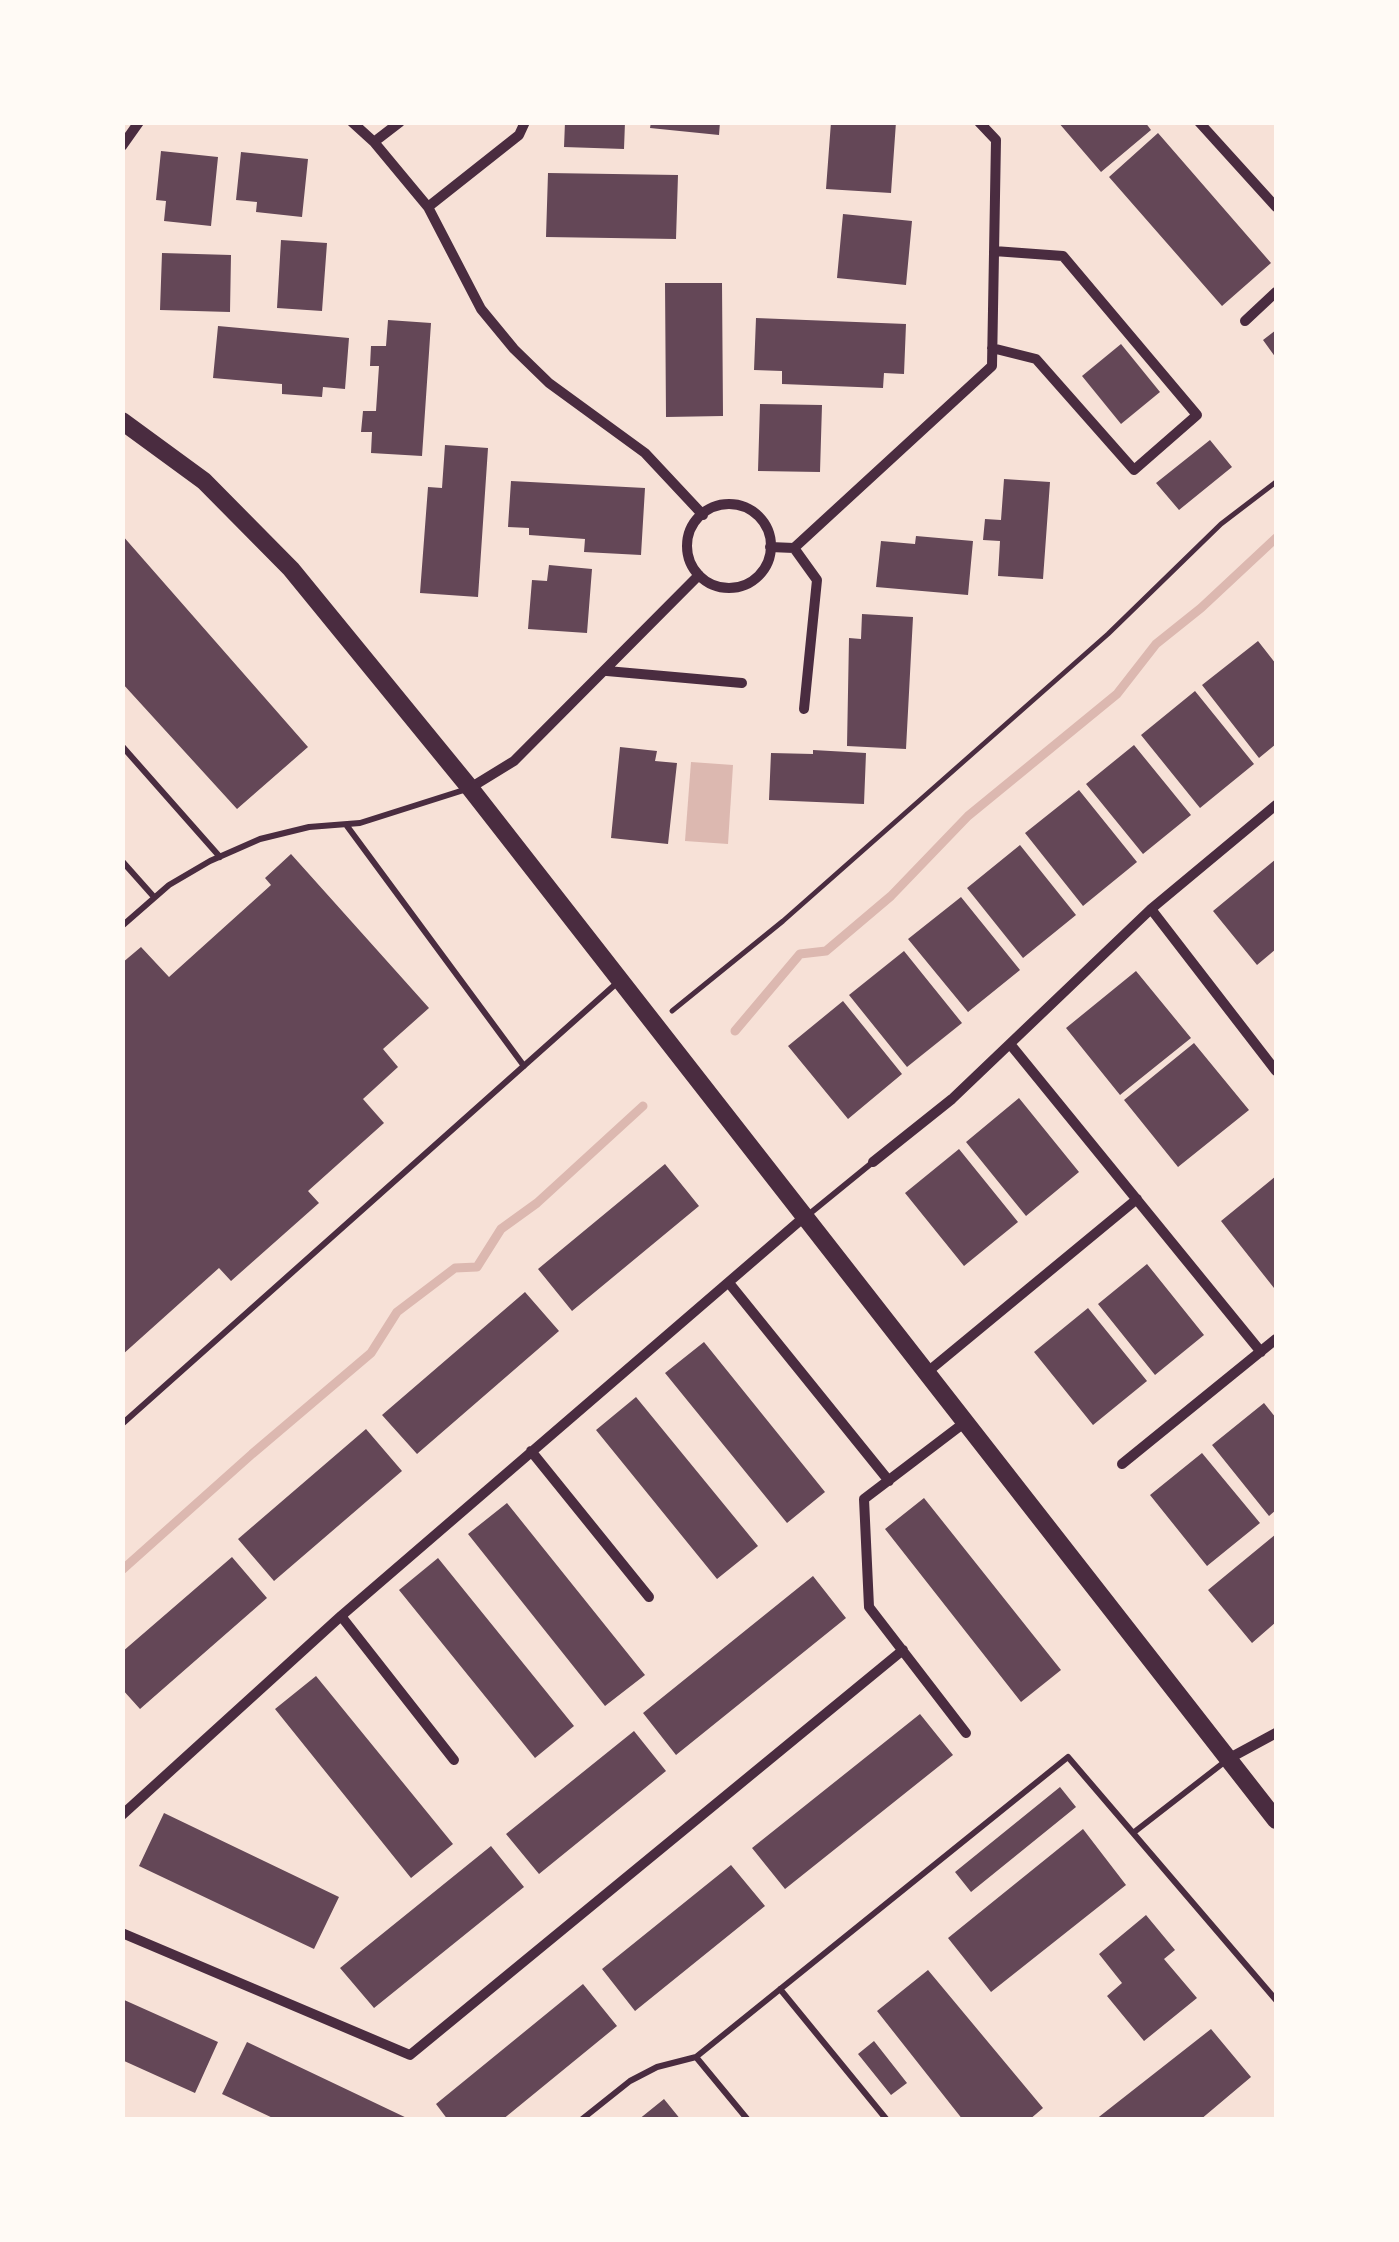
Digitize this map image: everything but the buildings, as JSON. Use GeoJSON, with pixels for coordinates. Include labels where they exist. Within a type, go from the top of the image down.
{"type":"FeatureCollection","features":[{"type":"Feature","properties":{"kind":"street"},"geometry":{"type":"LineString","coordinates":[[122,146],[139,122]]}},
{"type":"Feature","properties":{"kind":"street"},"geometry":{"type":"LineString","coordinates":[[352,122],[374,142],[428,207],[481,310],[514,350],[550,384],[646,453],[702,515]]}},
{"type":"Feature","properties":{"kind":"street"},"geometry":{"type":"LineString","coordinates":[[374,142],[400,122]]}},
{"type":"Feature","properties":{"kind":"street"},"geometry":{"type":"LineString","coordinates":[[428,207],[519,135],[525,122]]}},
{"type":"Feature","properties":{"kind":"street"},"geometry":{"type":"LineString","coordinates":[[770,547],[794,548],[992,366],[996,140],[980,122]]}},
{"type":"Feature","properties":{"kind":"street"},"geometry":{"type":"LineString","coordinates":[[1200,122],[1276,207]]}},
{"type":"Feature","properties":{"kind":"street"},"geometry":{"type":"LineString","coordinates":[[992,348],[1036,359],[1134,470],[1197,415],[1063,256],[994,250]]}},
{"type":"Feature","properties":{"kind":"street"},"geometry":{"type":"LineString","coordinates":[[1245,321],[1276,292]]}},
{"type":"Feature","properties":{"kind":"street"},"geometry":{"type":"LineString","coordinates":[[122,421],[204,481],[291,569],[470,788],[1276,1820]]}},
{"type":"Feature","properties":{"kind":"street"},"geometry":{"type":"LineString","coordinates":[[734,504],[748,509],[766,528],[770,547],[766,567],[744,585],[717,586],[700,575],[688,558],[687,544],[690,531],[702,515],[720,505],[734,504]]}},
{"type":"Feature","properties":{"kind":"street"},"geometry":{"type":"LineString","coordinates":[[794,548],[817,580],[804,709]]}},
{"type":"Feature","properties":{"kind":"street"},"geometry":{"type":"LineString","coordinates":[[470,788],[514,761],[700,575]]}},
{"type":"Feature","properties":{"kind":"street"},"geometry":{"type":"LineString","coordinates":[[607,671],[742,683]]}},
{"type":"Feature","properties":{"kind":"street"},"geometry":{"type":"LineString","coordinates":[[873,1162],[952,1099],[1152,908],[1276,804]]}},
{"type":"Feature","properties":{"kind":"street"},"geometry":{"type":"LineString","coordinates":[[1152,908],[1276,1071]]}},
{"type":"Feature","properties":{"kind":"street"},"geometry":{"type":"LineString","coordinates":[[1010,1044],[1261,1352]]}},
{"type":"Feature","properties":{"kind":"street"},"geometry":{"type":"LineString","coordinates":[[925,1374],[1137,1199]]}},
{"type":"Feature","properties":{"kind":"street"},"geometry":{"type":"LineString","coordinates":[[122,1814],[341,1616],[803,1218]]}},
{"type":"Feature","properties":{"kind":"street"},"geometry":{"type":"LineString","coordinates":[[728,1282],[889,1481]]}},
{"type":"Feature","properties":{"kind":"street"},"geometry":{"type":"LineString","coordinates":[[1122,1464],[1276,1339]]}},
{"type":"Feature","properties":{"kind":"street"},"geometry":{"type":"LineString","coordinates":[[964,1423],[864,1499],[869,1607],[966,1732]]}},
{"type":"Feature","properties":{"kind":"street"},"geometry":{"type":"LineString","coordinates":[[531,1451],[649,1597]]}},
{"type":"Feature","properties":{"kind":"street"},"geometry":{"type":"LineString","coordinates":[[341,1616],[454,1760]]}},
{"type":"Feature","properties":{"kind":"street"},"geometry":{"type":"LineString","coordinates":[[122,1933],[410,2054],[903,1650]]}},
{"type":"Feature","properties":{"kind":"street"},"geometry":{"type":"LineString","coordinates":[[1228,1759],[1276,1733]]}},
{"type":"Feature","properties":{"kind":"lane"},"geometry":{"type":"LineString","coordinates":[[122,746],[220,857]]}},
{"type":"Feature","properties":{"kind":"lane"},"geometry":{"type":"LineString","coordinates":[[122,926],[154,897],[220,857],[260,839],[309,828],[348,826],[416,808],[470,788]]}},
{"type":"Feature","properties":{"kind":"lane"},"geometry":{"type":"LineString","coordinates":[[348,826],[524,1066]]}},
{"type":"Feature","properties":{"kind":"lane"},"geometry":{"type":"LineString","coordinates":[[122,861],[154,897]]}},
{"type":"Feature","properties":{"kind":"lane"},"geometry":{"type":"LineString","coordinates":[[122,1424],[619,981]]}},
{"type":"Feature","properties":{"kind":"lane"},"geometry":{"type":"LineString","coordinates":[[803,1218],[873,1162]]}},
{"type":"Feature","properties":{"kind":"lane"},"geometry":{"type":"LineString","coordinates":[[580,2120],[630,2081],[657,2067],[696,2057],[1068,1757],[1276,2000]]}},
{"type":"Feature","properties":{"kind":"lane"},"geometry":{"type":"LineString","coordinates":[[1133,1833],[1228,1759]]}},
{"type":"Feature","properties":{"kind":"lane"},"geometry":{"type":"LineString","coordinates":[[780,1989],[888,2120]]}},
{"type":"Feature","properties":{"kind":"lane"},"geometry":{"type":"LineString","coordinates":[[696,2057],[748,2120]]}},
{"type":"Feature","properties":{"kind":"path"},"geometry":{"type":"LineString","coordinates":[[654,1026],[783,921],[1108,634],[1221,524],[1276,482]]}},
{"type":"Feature","properties":{"kind":"shaded area"},"geometry":{"type":"Polygon","coordinates":[[[691,762],[733,765],[728,844],[685,841],[691,762]]]}},
{"type":"Feature","properties":{"kind":"waterway"},"geometry":{"type":"LineString","coordinates":[[735,1031],[800,954],[826,951],[891,896],[968,816],[1117,694],[1156,644],[1276,538]]}},
{"type":"Feature","properties":{"kind":"waterway"},"geometry":{"type":"LineString","coordinates":[[122,1570],[371,1353],[397,1312],[455,1268],[477,1267],[501,1229],[537,1203],[643,1106]]}}]}
